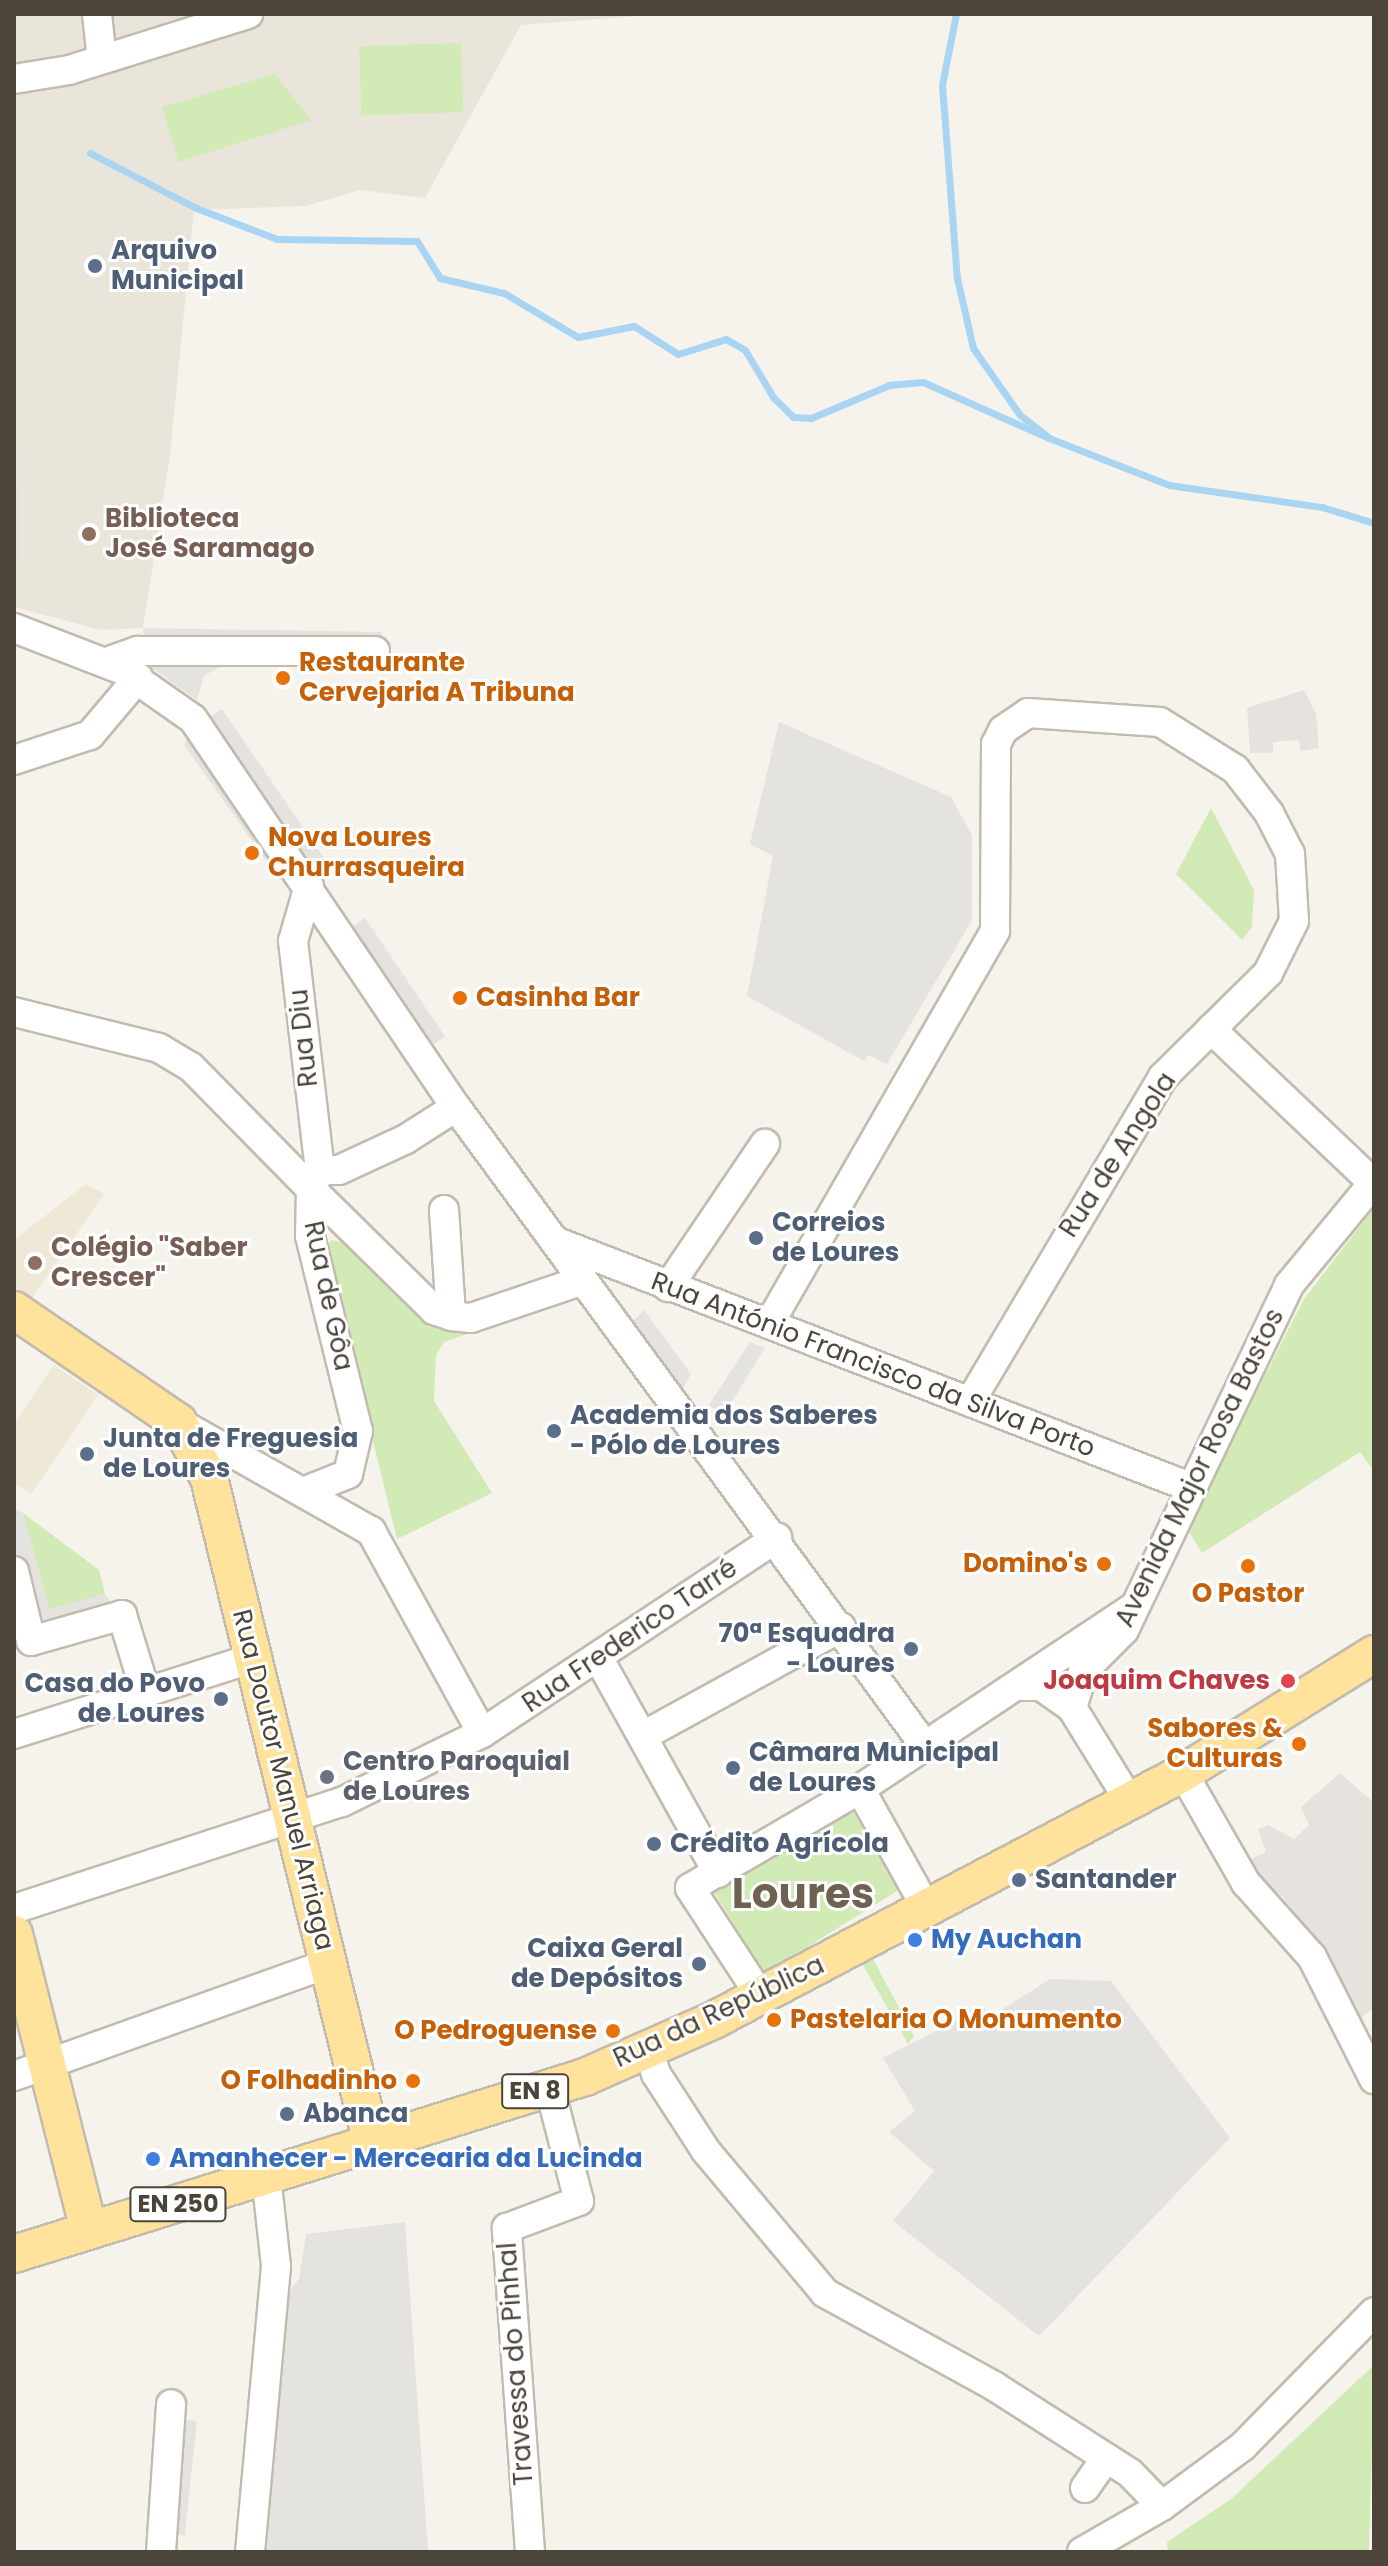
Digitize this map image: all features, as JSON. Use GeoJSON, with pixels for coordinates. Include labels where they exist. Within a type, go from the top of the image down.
{"type":"FeatureCollection","features":[{"type":"Feature","properties":{"kind":"main road"},"geometry":{"type":"LineString","coordinates":[[14,1310],[178,1422]]}},
{"type":"Feature","properties":{"kind":"main road","name":"Rua Doutor Manuel Arriaga"},"geometry":{"type":"LineString","coordinates":[[178,1422],[209,1478],[372,2143]]}},
{"type":"Feature","properties":{"kind":"main road","name":"Rua da República"},"geometry":{"type":"LineString","coordinates":[[14,2254],[549,2086],[647,2046],[760,1995],[1183,1773],[1374,1654]]}},
{"type":"Feature","properties":{"kind":"main road"},"geometry":{"type":"LineString","coordinates":[[14,1934],[89,2231]]}},
{"type":"Feature","properties":{"kind":"street"},"geometry":{"type":"LineString","coordinates":[[97,14],[102,59]]}},
{"type":"Feature","properties":{"kind":"street"},"geometry":{"type":"LineString","coordinates":[[14,79],[102,59],[248,14]]}},
{"type":"Feature","properties":{"kind":"street"},"geometry":{"type":"LineString","coordinates":[[14,628],[107,662],[138,678],[193,719],[456,1107],[777,1538],[925,1746]]}},
{"type":"Feature","properties":{"kind":"street"},"geometry":{"type":"LineString","coordinates":[[107,662],[138,651],[375,651]]}},
{"type":"Feature","properties":{"kind":"street"},"geometry":{"type":"LineString","coordinates":[[14,760],[90,735],[138,678]]}},
{"type":"Feature","properties":{"kind":"street","name":"Rua de Angola"},"geometry":{"type":"LineString","coordinates":[[769,1324],[995,931],[996,744],[1003,730],[1028,713],[1145,717],[1224,761],[1269,813],[1290,854],[1294,921],[1268,973],[1163,1077],[971,1401]]}},
{"type":"Feature","properties":{"kind":"street","name":"Rua Diu"},"geometry":{"type":"LineString","coordinates":[[309,886],[293,941],[316,1180]]}},
{"type":"Feature","properties":{"kind":"street","name":"Rua de Gôa"},"geometry":{"type":"LineString","coordinates":[[14,1012],[159,1048],[191,1067],[316,1180],[310,1236],[358,1431],[348,1474],[308,1490]]}},
{"type":"Feature","properties":{"kind":"street"},"geometry":{"type":"LineString","coordinates":[[1211,1029],[1374,1183]]}},
{"type":"Feature","properties":{"kind":"street"},"geometry":{"type":"LineString","coordinates":[[456,1107],[406,1139],[316,1180],[434,1310],[471,1318],[583,1280]]}},
{"type":"Feature","properties":{"kind":"street"},"geometry":{"type":"LineString","coordinates":[[668,1287],[765,1144]]}},
{"type":"Feature","properties":{"kind":"street","name":"Avenida Major Rosa Bastos"},"geometry":{"type":"LineString","coordinates":[[1072,1708],[1083,1671],[1124,1630],[1131,1609],[1289,1285],[1374,1183]]}},
{"type":"Feature","properties":{"kind":"street"},"geometry":{"type":"LineString","coordinates":[[444,1210],[451,1316]]}},
{"type":"Feature","properties":{"kind":"street","name":"Rua António Francisco da Silva Porto"},"geometry":{"type":"LineString","coordinates":[[556,1242],[1190,1487]]}},
{"type":"Feature","properties":{"kind":"street"},"geometry":{"type":"LineString","coordinates":[[178,1422],[308,1490],[380,1543],[482,1733]]}},
{"type":"Feature","properties":{"kind":"street","name":"Rua Frederico Tarré"},"geometry":{"type":"LineString","coordinates":[[14,1909],[334,1806],[482,1733],[599,1659],[777,1538]]}},
{"type":"Feature","properties":{"kind":"street"},"geometry":{"type":"LineString","coordinates":[[14,1571],[31,1641],[122,1615],[146,1693]]}},
{"type":"Feature","properties":{"kind":"street"},"geometry":{"type":"LineString","coordinates":[[760,1995],[690,1888],[860,1789],[1131,1609]]}},
{"type":"Feature","properties":{"kind":"street"},"geometry":{"type":"LineString","coordinates":[[643,1736],[841,1627]]}},
{"type":"Feature","properties":{"kind":"street"},"geometry":{"type":"LineString","coordinates":[[14,1734],[253,1658]]}},
{"type":"Feature","properties":{"kind":"street"},"geometry":{"type":"LineString","coordinates":[[599,1659],[718,1873]]}},
{"type":"Feature","properties":{"kind":"street"},"geometry":{"type":"LineString","coordinates":[[1019,1686],[1041,1686],[1072,1708],[1129,1800]]}},
{"type":"Feature","properties":{"kind":"street"},"geometry":{"type":"LineString","coordinates":[[1183,1773],[1246,1883],[1272,1909],[1332,1989],[1374,2079]]}},
{"type":"Feature","properties":{"kind":"street"},"geometry":{"type":"LineString","coordinates":[[860,1789],[927,1909]]}},
{"type":"Feature","properties":{"kind":"street"},"geometry":{"type":"LineString","coordinates":[[14,2076],[327,1964]]}},
{"type":"Feature","properties":{"kind":"street"},"geometry":{"type":"LineString","coordinates":[[647,2046],[656,2074],[706,2151],[825,2293],[1130,2473],[1162,2506]]}},
{"type":"Feature","properties":{"kind":"street","name":"Travessa do Pinhal"},"geometry":{"type":"LineString","coordinates":[[530,2552],[507,2228],[579,2201],[549,2086]]}},
{"type":"Feature","properties":{"kind":"street"},"geometry":{"type":"LineString","coordinates":[[250,2552],[276,2266],[266,2176]]}},
{"type":"Feature","properties":{"kind":"street"},"geometry":{"type":"LineString","coordinates":[[1082,2552],[1162,2506],[1289,2405],[1374,2312]]}},
{"type":"Feature","properties":{"kind":"street"},"geometry":{"type":"LineString","coordinates":[[161,2552],[171,2404]]}},
{"type":"Feature","properties":{"kind":"street"},"geometry":{"type":"LineString","coordinates":[[1085,2488],[1106,2458]]}},
{"type":"Feature","properties":{"kind":"shaded area"},"geometry":{"type":"Polygon","coordinates":[[[14,14],[664,14],[521,25],[425,198],[360,190],[306,206],[194,210],[170,455],[143,628],[101,630],[14,607],[14,14]]]}},
{"type":"Feature","properties":{"kind":"shaded area"},"geometry":{"type":"Polygon","coordinates":[[[14,271],[20,559],[14,559],[14,271]]]}},
{"type":"Feature","properties":{"kind":"shaded area"},"geometry":{"type":"Polygon","coordinates":[[[143,628],[381,632],[393,671],[225,664],[204,676],[197,700],[146,664],[143,628]]]}},
{"type":"Feature","properties":{"kind":"shaded area"},"geometry":{"type":"Polygon","coordinates":[[[1304,690],[1316,713],[1319,748],[1301,751],[1299,740],[1273,742],[1273,753],[1250,753],[1247,708],[1304,690]]]}},
{"type":"Feature","properties":{"kind":"shaded area"},"geometry":{"type":"Polygon","coordinates":[[[222,709],[328,864],[318,876],[208,719],[222,709]]]}},
{"type":"Feature","properties":{"kind":"shaded area"},"geometry":{"type":"Polygon","coordinates":[[[779,722],[951,797],[972,835],[972,920],[887,1064],[869,1055],[864,1061],[747,996],[773,856],[750,844],[779,722]]]}},
{"type":"Feature","properties":{"kind":"shaded area"},"geometry":{"type":"Polygon","coordinates":[[[191,732],[287,870],[280,880],[184,745],[191,732]]]}},
{"type":"Feature","properties":{"kind":"shaded area"},"geometry":{"type":"Polygon","coordinates":[[[365,918],[445,1037],[432,1045],[352,927],[365,918]]]}},
{"type":"Feature","properties":{"kind":"shaded area","name":"Colégio \"Saber Crescer\""},"geometry":{"type":"Polygon","coordinates":[[[86,1184],[104,1194],[32,1298],[14,1286],[14,1240],[86,1184]]]}},
{"type":"Feature","properties":{"kind":"shaded area"},"geometry":{"type":"Polygon","coordinates":[[[644,1310],[691,1374],[683,1388],[633,1321],[644,1310]]]}},
{"type":"Feature","properties":{"kind":"shaded area"},"geometry":{"type":"Polygon","coordinates":[[[750,1342],[765,1348],[725,1413],[708,1406],[750,1342]]]}},
{"type":"Feature","properties":{"kind":"shaded area"},"geometry":{"type":"Polygon","coordinates":[[[54,1365],[98,1395],[31,1494],[14,1483],[14,1423],[54,1365]]]}},
{"type":"Feature","properties":{"kind":"shaded area"},"geometry":{"type":"Polygon","coordinates":[[[14,1508],[23,1513],[49,1609],[105,1594],[122,1615],[31,1641],[14,1571],[14,1508]]]}},
{"type":"Feature","properties":{"kind":"shaded area"},"geometry":{"type":"Polygon","coordinates":[[[1340,1773],[1374,1803],[1374,2008],[1359,2019],[1320,1945],[1282,1896],[1240,1864],[1266,1852],[1258,1829],[1268,1825],[1294,1839],[1309,1825],[1301,1807],[1340,1773]]]}},
{"type":"Feature","properties":{"kind":"shaded area"},"geometry":{"type":"Polygon","coordinates":[[[1050,1979],[1111,1981],[1230,2138],[1039,2336],[893,2221],[934,2171],[889,2132],[915,2111],[883,2058],[983,2007],[992,2016],[1050,1979]]]}},
{"type":"Feature","properties":{"kind":"shaded area"},"geometry":{"type":"Polygon","coordinates":[[[405,2222],[428,2552],[259,2552],[282,2299],[299,2279],[306,2234],[405,2222]]]}},
{"type":"Feature","properties":{"kind":"shaded area"},"geometry":{"type":"Polygon","coordinates":[[[179,2419],[197,2421],[185,2535],[167,2533],[179,2419]]]}},
{"type":"Feature","properties":{"kind":"green space"},"geometry":{"type":"Polygon","coordinates":[[[461,43],[463,112],[361,116],[359,47],[461,43]]]}},
{"type":"Feature","properties":{"kind":"green space"},"geometry":{"type":"Polygon","coordinates":[[[275,74],[311,120],[179,162],[162,107],[275,74]]]}},
{"type":"Feature","properties":{"kind":"green space"},"geometry":{"type":"Polygon","coordinates":[[[1211,808],[1254,890],[1252,927],[1242,940],[1176,874],[1211,808]]]}},
{"type":"Feature","properties":{"kind":"green space"},"geometry":{"type":"Polygon","coordinates":[[[1374,1208],[1374,1471],[1360,1452],[1202,1553],[1187,1529],[1304,1299],[1374,1208]]]}},
{"type":"Feature","properties":{"kind":"green space"},"geometry":{"type":"Polygon","coordinates":[[[331,1240],[342,1242],[411,1311],[468,1334],[444,1342],[436,1355],[434,1401],[492,1493],[397,1539],[326,1250],[331,1240]]]}},
{"type":"Feature","properties":{"kind":"green space"},"geometry":{"type":"Polygon","coordinates":[[[23,1513],[99,1570],[105,1594],[49,1610],[23,1513]]]}},
{"type":"Feature","properties":{"kind":"green space"},"geometry":{"type":"Polygon","coordinates":[[[850,1806],[901,1888],[765,1974],[713,1891],[850,1806]]]}},
{"type":"Feature","properties":{"kind":"green space"},"geometry":{"type":"Polygon","coordinates":[[[872,1957],[914,2036],[908,2044],[862,1963],[872,1957]]]}},
{"type":"Feature","properties":{"kind":"green space"},"geometry":{"type":"Polygon","coordinates":[[[1374,2365],[1369,2552],[1168,2552],[1167,2542],[1231,2499],[1374,2365]]]}},
{"type":"Feature","properties":{"kind":"waterway"},"geometry":{"type":"LineString","coordinates":[[956,14],[942,85],[957,278],[973,348],[1020,415],[1049,438],[1169,485],[1322,507],[1374,523]]}},
{"type":"Feature","properties":{"kind":"waterway"},"geometry":{"type":"LineString","coordinates":[[90,153],[196,208],[277,239],[417,241],[440,278],[504,293],[578,337],[634,326],[678,354],[726,339],[745,350],[773,397],[793,417],[811,418],[889,385],[923,382],[1049,438]]}},
{"type":"Feature","properties":{"kind":"place","name":"Arquivo Municipal"},"geometry":{"type":"Point","coordinates":[95,266]}},
{"type":"Feature","properties":{"kind":"place","name":"Biblioteca José Saramago"},"geometry":{"type":"Point","coordinates":[89,534]}},
{"type":"Feature","properties":{"kind":"place","name":"Restaurante Cervejaria A Tribuna"},"geometry":{"type":"Point","coordinates":[283,678]}},
{"type":"Feature","properties":{"kind":"place","name":"Nova Loures Churrasqueira"},"geometry":{"type":"Point","coordinates":[252,853]}},
{"type":"Feature","properties":{"kind":"place","name":"Casinha Bar"},"geometry":{"type":"Point","coordinates":[460,998]}},
{"type":"Feature","properties":{"kind":"place","name":"Correios de Loures"},"geometry":{"type":"Point","coordinates":[756,1238]}},
{"type":"Feature","properties":{"kind":"place","name":"Colégio \"Saber Crescer\""},"geometry":{"type":"Point","coordinates":[35,1263]}},
{"type":"Feature","properties":{"kind":"place","name":"Academia dos Saberes - Pólo de Loures"},"geometry":{"type":"Point","coordinates":[554,1431]}},
{"type":"Feature","properties":{"kind":"place","name":"Junta de Freguesia de Loures"},"geometry":{"type":"Point","coordinates":[87,1454]}},
{"type":"Feature","properties":{"kind":"place","name":"Domino's"},"geometry":{"type":"Point","coordinates":[1104,1564]}},
{"type":"Feature","properties":{"kind":"place","name":"O Pastor"},"geometry":{"type":"Point","coordinates":[1248,1566]}},
{"type":"Feature","properties":{"kind":"place","name":"70ª Esquadra - Loures"},"geometry":{"type":"Point","coordinates":[911,1649]}},
{"type":"Feature","properties":{"kind":"place","name":"Joaquim Chaves"},"geometry":{"type":"Point","coordinates":[1288,1681]}},
{"type":"Feature","properties":{"kind":"place","name":"Casa do Povo de Loures"},"geometry":{"type":"Point","coordinates":[221,1699]}},
{"type":"Feature","properties":{"kind":"place","name":"Sabores & Culturas"},"geometry":{"type":"Point","coordinates":[1299,1744]}},
{"type":"Feature","properties":{"kind":"place","name":"Câmara Municipal de Loures"},"geometry":{"type":"Point","coordinates":[733,1768]}},
{"type":"Feature","properties":{"kind":"place","name":"Centro Paroquial de Loures"},"geometry":{"type":"Point","coordinates":[327,1777]}},
{"type":"Feature","properties":{"kind":"place","name":"Crédito Agrícola"},"geometry":{"type":"Point","coordinates":[654,1844]}},
{"type":"Feature","properties":{"kind":"place","name":"Santander"},"geometry":{"type":"Point","coordinates":[1019,1880]}},
{"type":"Feature","properties":{"kind":"place","name":"My Auchan"},"geometry":{"type":"Point","coordinates":[915,1940]}},
{"type":"Feature","properties":{"kind":"place","name":"Caixa Geral de Depósitos"},"geometry":{"type":"Point","coordinates":[699,1964]}},
{"type":"Feature","properties":{"kind":"place","name":"Pastelaria O Monumento"},"geometry":{"type":"Point","coordinates":[774,2020]}},
{"type":"Feature","properties":{"kind":"place","name":"O Pedroguense"},"geometry":{"type":"Point","coordinates":[613,2031]}},
{"type":"Feature","properties":{"kind":"place","name":"O Folhadinho"},"geometry":{"type":"Point","coordinates":[413,2081]}},
{"type":"Feature","properties":{"kind":"place","name":"Abanca"},"geometry":{"type":"Point","coordinates":[287,2114]}},
{"type":"Feature","properties":{"kind":"place","name":"Amanhecer - Mercearia da Lucinda"},"geometry":{"type":"Point","coordinates":[153,2159]}},
{"type":"Feature","properties":{"kind":"district","name":"Loures"},"geometry":{"type":"Point","coordinates":[803,1894]}}]}
